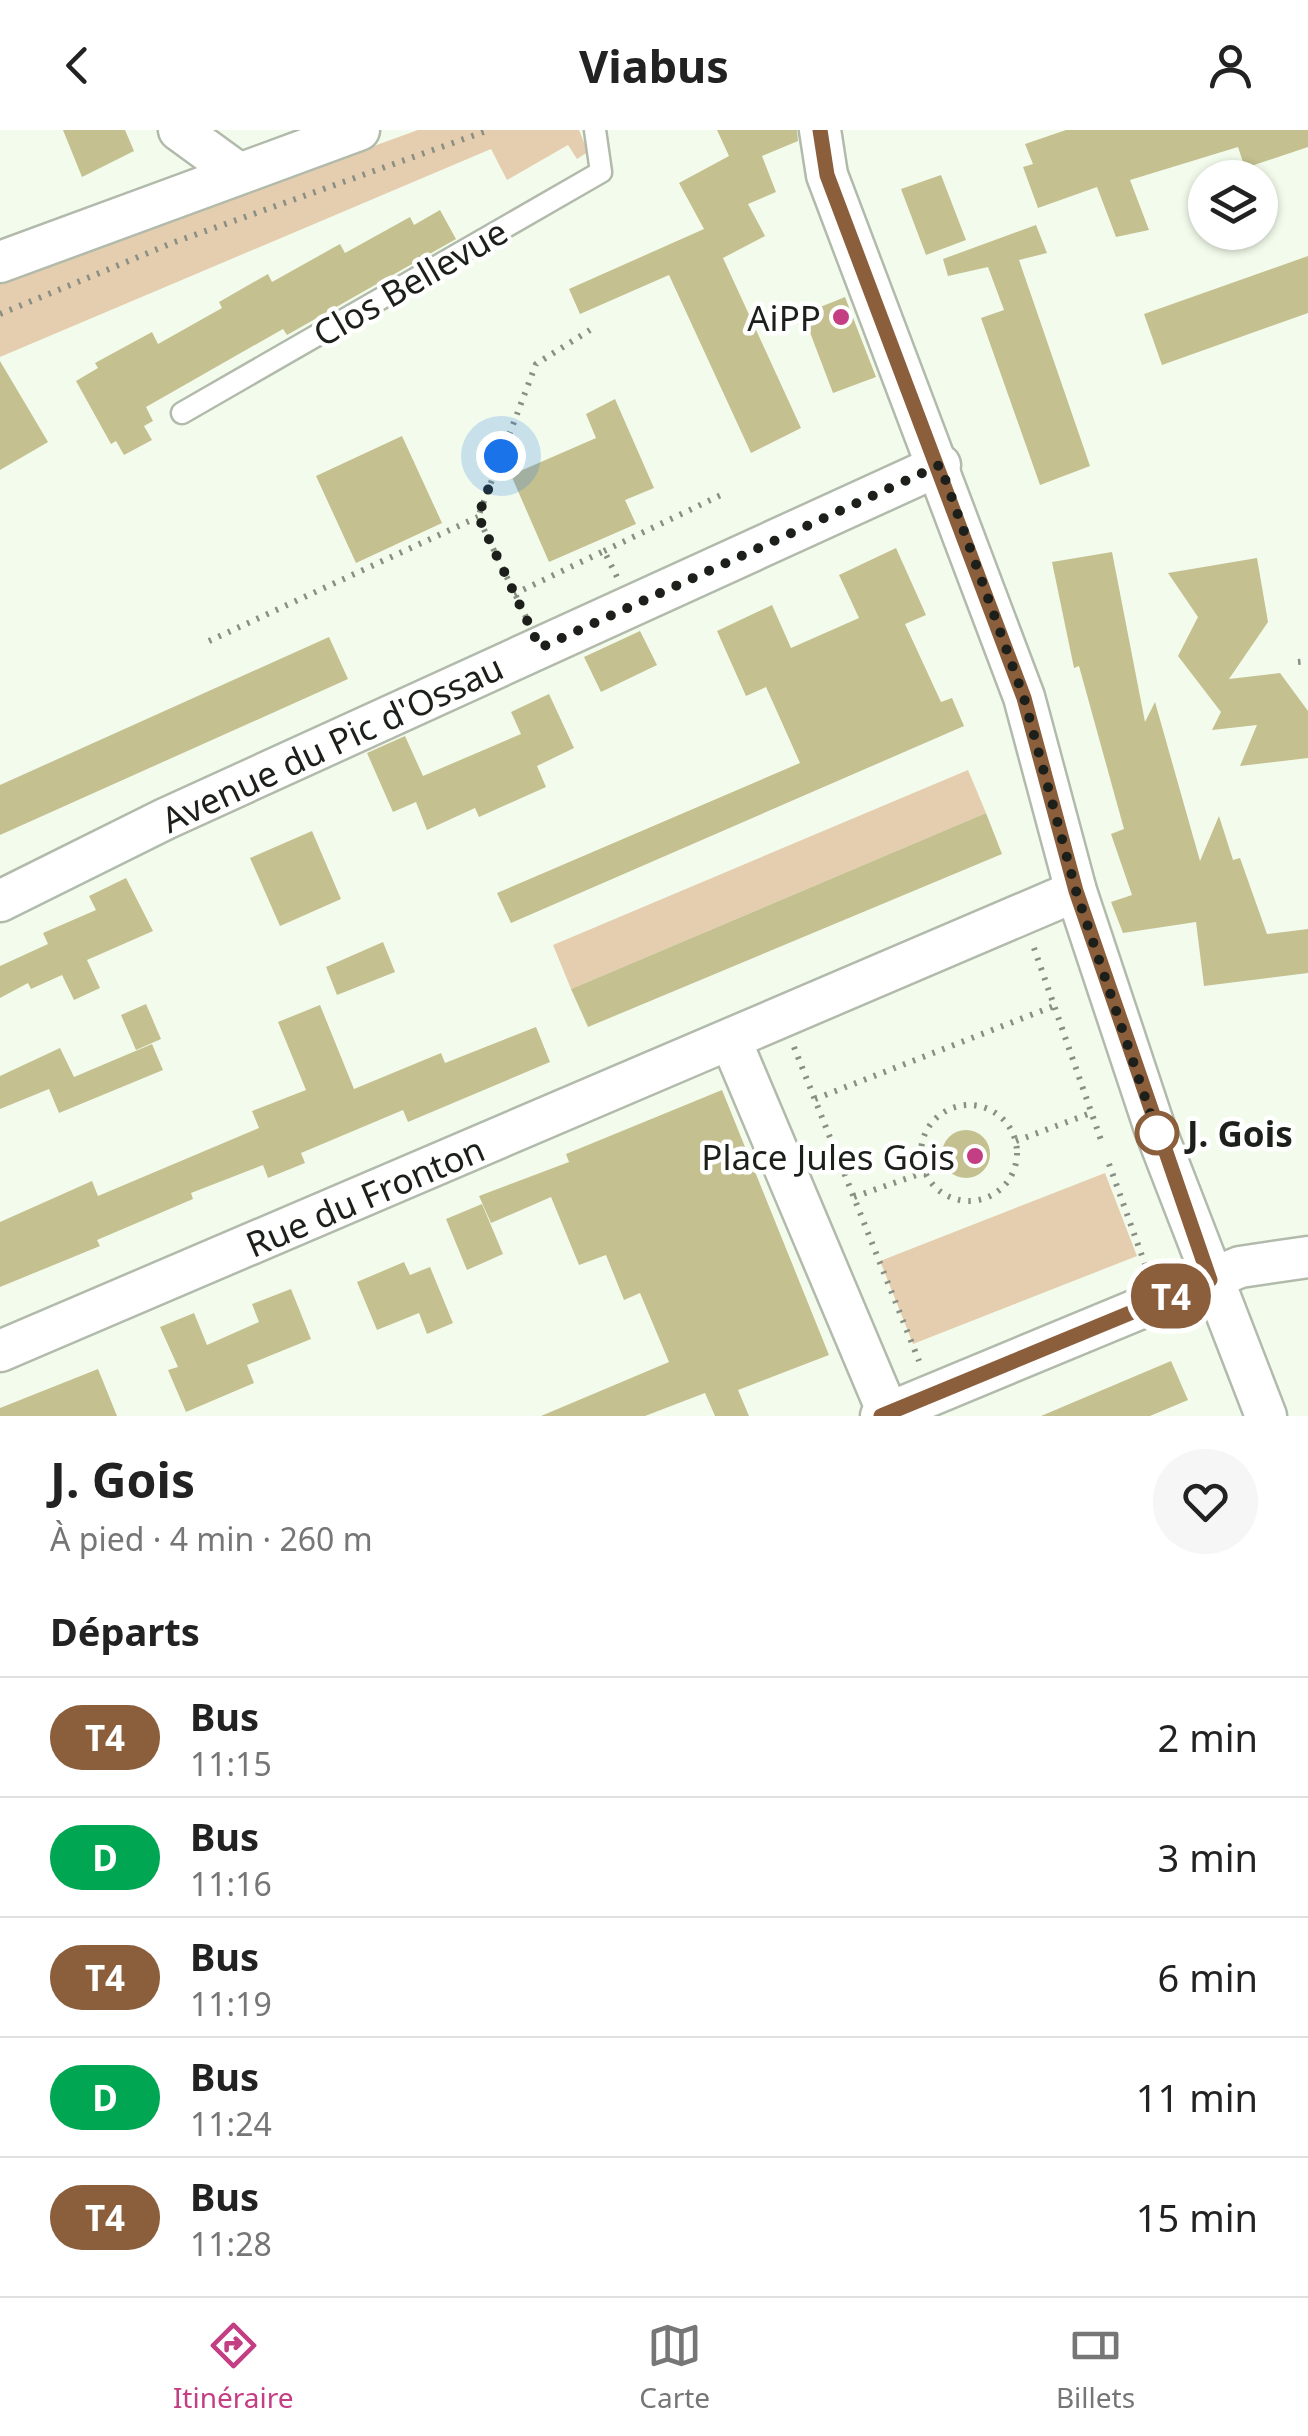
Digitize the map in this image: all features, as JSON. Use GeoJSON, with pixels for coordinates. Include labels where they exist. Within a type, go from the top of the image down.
{"type":"FeatureCollection","features":[{"type":"Feature","properties":{"kind":"street"},"geometry":{"type":"LineString","coordinates":[[179,130],[238,174]]}},
{"type":"Feature","properties":{"kind":"street"},"geometry":{"type":"LineString","coordinates":[[0,262],[360,130]]}},
{"type":"Feature","properties":{"kind":"street"},"geometry":{"type":"LineString","coordinates":[[820,130],[827,175],[940,465],[1024,698],[1076,891],[1210,1280],[1266,1416]]}},
{"type":"Feature","properties":{"kind":"street","name":"Avenue du Pic d'Ossau"},"geometry":{"type":"LineString","coordinates":[[0,901],[165,819],[940,465]]}},
{"type":"Feature","properties":{"kind":"street"},"geometry":{"type":"LineString","coordinates":[[1076,891],[731,1040],[884,1414],[1240,1267],[1308,1257]]}},
{"type":"Feature","properties":{"kind":"street","name":"Rue du Fronton"},"geometry":{"type":"LineString","coordinates":[[0,1350],[731,1040]]}},
{"type":"Feature","properties":{"kind":"lane","name":"Clos Bellevue"},"geometry":{"type":"LineString","coordinates":[[182,412],[601,172],[595,130]]}},
{"type":"Feature","properties":{"kind":"path"},"geometry":{"type":"LineString","coordinates":[[0,314],[172,243],[489,130]]}},
{"type":"Feature","properties":{"kind":"path"},"geometry":{"type":"LineString","coordinates":[[209,641],[478,516],[536,364],[590,330]]}},
{"type":"Feature","properties":{"kind":"path"},"geometry":{"type":"LineString","coordinates":[[514,594],[721,495]]}},
{"type":"Feature","properties":{"kind":"path"},"geometry":{"type":"LineString","coordinates":[[478,516],[540,648]]}},
{"type":"Feature","properties":{"kind":"path"},"geometry":{"type":"LineString","coordinates":[[604,550],[631,606]]}},
{"type":"Feature","properties":{"kind":"path"},"geometry":{"type":"LineString","coordinates":[[1298,662],[1308,661]]}},
{"type":"Feature","properties":{"kind":"path"},"geometry":{"type":"LineString","coordinates":[[1022,915],[1101,1140]]}},
{"type":"Feature","properties":{"kind":"path"},"geometry":{"type":"LineString","coordinates":[[815,1099],[1054,1006]]}},
{"type":"Feature","properties":{"kind":"path"},"geometry":{"type":"LineString","coordinates":[[782,1018],[932,1394]]}},
{"type":"Feature","properties":{"kind":"path"},"geometry":{"type":"LineString","coordinates":[[983,1107],[1008,1126],[1016,1141],[1013,1172],[992,1196],[976,1201],[945,1195],[924,1172],[921,1157],[928,1127],[952,1108],[983,1107]]}},
{"type":"Feature","properties":{"kind":"path"},"geometry":{"type":"LineString","coordinates":[[1016,1141],[1092,1113]]}},
{"type":"Feature","properties":{"kind":"path"},"geometry":{"type":"LineString","coordinates":[[1110,1164],[1158,1302]]}},
{"type":"Feature","properties":{"kind":"path"},"geometry":{"type":"LineString","coordinates":[[854,1197],[924,1172]]}},
{"type":"Feature","properties":{"kind":"shaded area"},"geometry":{"type":"Polygon","coordinates":[[[418,130],[579,130],[588,152],[577,159],[568,145],[507,180],[491,149],[0,357],[0,281],[418,130]]]}},
{"type":"Feature","properties":{"kind":"shaded area"},"geometry":{"type":"Polygon","coordinates":[[[968,770],[986,813],[571,989],[553,945],[968,770]]]}},
{"type":"Feature","properties":{"kind":"shaded area"},"geometry":{"type":"Polygon","coordinates":[[[1105,1173],[1137,1256],[913,1344],[880,1261],[1105,1173]]]}},
{"type":"Feature","properties":{"kind":"building"},"geometry":{"type":"Polygon","coordinates":[[[63,130],[125,130],[134,151],[82,177],[63,130]]]}},
{"type":"Feature","properties":{"kind":"building"},"geometry":{"type":"Polygon","coordinates":[[[717,130],[797,130],[798,141],[762,156],[776,192],[748,204],[765,236],[723,258],[801,428],[751,453],[669,275],[580,314],[569,289],[704,229],[679,183],[729,156],[717,130]]]}},
{"type":"Feature","properties":{"kind":"building"},"geometry":{"type":"Polygon","coordinates":[[[1066,130],[1308,130],[1308,147],[1269,160],[1242,160],[1238,147],[1130,180],[1149,230],[1116,237],[1097,187],[1038,208],[1023,167],[1033,164],[1025,144],[1066,130]]]}},
{"type":"Feature","properties":{"kind":"building"},"geometry":{"type":"Polygon","coordinates":[[[941,175],[966,240],[926,255],[901,189],[941,175]]]}},
{"type":"Feature","properties":{"kind":"building"},"geometry":{"type":"Polygon","coordinates":[[[440,210],[456,239],[287,335],[283,329],[146,407],[153,421],[144,426],[152,440],[124,455],[116,441],[111,444],[76,381],[98,368],[95,363],[152,332],[158,344],[222,308],[219,302],[268,274],[272,282],[340,244],[345,253],[410,217],[414,225],[440,210]]]}},
{"type":"Feature","properties":{"kind":"building"},"geometry":{"type":"Polygon","coordinates":[[[1036,225],[1047,253],[1019,260],[1090,466],[1040,485],[981,318],[1004,310],[988,267],[948,276],[943,259],[1036,225]]]}},
{"type":"Feature","properties":{"kind":"building"},"geometry":{"type":"Polygon","coordinates":[[[1308,256],[1308,313],[1162,365],[1144,314],[1308,256]]]}},
{"type":"Feature","properties":{"kind":"building"},"geometry":{"type":"Polygon","coordinates":[[[845,297],[876,377],[833,393],[803,314],[845,297]]]}},
{"type":"Feature","properties":{"kind":"building"},"geometry":{"type":"Polygon","coordinates":[[[0,361],[48,442],[0,470],[0,361]]]}},
{"type":"Feature","properties":{"kind":"building"},"geometry":{"type":"Polygon","coordinates":[[[615,399],[654,488],[625,500],[636,524],[549,562],[511,475],[596,438],[586,414],[615,399]]]}},
{"type":"Feature","properties":{"kind":"building"},"geometry":{"type":"Polygon","coordinates":[[[402,436],[442,523],[356,563],[316,476],[402,436]]]}},
{"type":"Feature","properties":{"kind":"building"},"geometry":{"type":"Polygon","coordinates":[[[896,548],[926,615],[905,624],[941,702],[952,698],[964,726],[511,923],[497,893],[800,763],[766,687],[746,696],[717,631],[772,605],[791,648],[859,618],[839,575],[896,548]]]}},
{"type":"Feature","properties":{"kind":"building"},"geometry":{"type":"Polygon","coordinates":[[[1112,552],[1145,722],[1155,702],[1200,861],[1219,816],[1233,860],[1240,858],[1267,934],[1308,929],[1308,973],[1204,986],[1196,922],[1123,933],[1111,902],[1132,895],[1111,834],[1124,829],[1079,666],[1074,668],[1052,562],[1112,552]]]}},
{"type":"Feature","properties":{"kind":"building"},"geometry":{"type":"Polygon","coordinates":[[[1257,558],[1268,622],[1229,679],[1280,673],[1308,711],[1308,758],[1240,766],[1257,725],[1212,730],[1221,712],[1178,656],[1198,617],[1168,573],[1257,558]]]}},
{"type":"Feature","properties":{"kind":"building"},"geometry":{"type":"Polygon","coordinates":[[[640,631],[657,665],[601,692],[584,657],[640,631]]]}},
{"type":"Feature","properties":{"kind":"building"},"geometry":{"type":"Polygon","coordinates":[[[329,637],[348,679],[0,835],[0,785],[329,637]]]}},
{"type":"Feature","properties":{"kind":"building"},"geometry":{"type":"Polygon","coordinates":[[[549,694],[574,748],[537,766],[546,787],[479,817],[475,808],[427,830],[416,802],[393,812],[367,753],[405,736],[423,776],[521,734],[511,712],[549,694]]]}},
{"type":"Feature","properties":{"kind":"building"},"geometry":{"type":"Polygon","coordinates":[[[986,813],[1002,854],[588,1027],[571,989],[986,813]]]}},
{"type":"Feature","properties":{"kind":"building"},"geometry":{"type":"Polygon","coordinates":[[[312,831],[341,899],[280,926],[250,858],[312,831]]]}},
{"type":"Feature","properties":{"kind":"building"},"geometry":{"type":"Polygon","coordinates":[[[126,878],[153,931],[87,960],[100,988],[74,1000],[62,975],[31,989],[28,983],[0,998],[0,966],[48,944],[43,933],[96,910],[89,896],[126,878]]]}},
{"type":"Feature","properties":{"kind":"building"},"geometry":{"type":"Polygon","coordinates":[[[383,942],[395,972],[337,995],[326,967],[383,942]]]}},
{"type":"Feature","properties":{"kind":"building"},"geometry":{"type":"Polygon","coordinates":[[[146,1004],[161,1039],[136,1050],[121,1015],[146,1004]]]}},
{"type":"Feature","properties":{"kind":"building"},"geometry":{"type":"Polygon","coordinates":[[[320,1005],[354,1089],[441,1053],[445,1063],[536,1027],[550,1062],[408,1122],[403,1110],[301,1153],[305,1163],[268,1178],[263,1165],[191,1193],[193,1199],[97,1240],[100,1246],[0,1287],[0,1222],[92,1181],[98,1196],[259,1128],[252,1111],[306,1090],[278,1022],[320,1005]]]}},
{"type":"Feature","properties":{"kind":"building"},"geometry":{"type":"Polygon","coordinates":[[[152,1044],[163,1070],[59,1113],[49,1089],[0,1109],[0,1076],[60,1048],[74,1077],[152,1044]]]}},
{"type":"Feature","properties":{"kind":"building"},"geometry":{"type":"Polygon","coordinates":[[[722,1090],[829,1355],[738,1390],[749,1416],[715,1416],[705,1393],[645,1416],[541,1416],[669,1362],[640,1293],[624,1300],[606,1255],[579,1265],[551,1197],[491,1223],[479,1196],[569,1162],[566,1154],[722,1090]]]}},
{"type":"Feature","properties":{"kind":"building"},"geometry":{"type":"Polygon","coordinates":[[[966,1130],[983,1137],[990,1154],[983,1171],[966,1178],[949,1171],[942,1154],[949,1137],[966,1130]]]}},
{"type":"Feature","properties":{"kind":"building"},"geometry":{"type":"Polygon","coordinates":[[[482,1204],[503,1254],[467,1270],[446,1219],[482,1204]]]}},
{"type":"Feature","properties":{"kind":"building"},"geometry":{"type":"Polygon","coordinates":[[[404,1262],[410,1275],[430,1267],[453,1323],[427,1334],[419,1313],[377,1330],[357,1282],[404,1262]]]}},
{"type":"Feature","properties":{"kind":"building"},"geometry":{"type":"Polygon","coordinates":[[[291,1289],[311,1339],[247,1365],[254,1383],[186,1412],[168,1370],[178,1367],[160,1327],[194,1313],[207,1345],[259,1322],[252,1304],[291,1289]]]}},
{"type":"Feature","properties":{"kind":"building"},"geometry":{"type":"Polygon","coordinates":[[[1171,1361],[1188,1400],[1150,1416],[1041,1416],[1171,1361]]]}},
{"type":"Feature","properties":{"kind":"building"},"geometry":{"type":"Polygon","coordinates":[[[98,1369],[117,1416],[0,1416],[0,1408],[98,1369]]]}},
{"type":"Feature","properties":{"kind":"bus line","name":"T4"},"geometry":{"type":"LineString","coordinates":[[820,130],[827,175],[940,465],[1024,698],[1076,891],[1210,1280],[881,1416]]}},
{"type":"Feature","properties":{"kind":"place","name":"AiPP"},"geometry":{"type":"Point","coordinates":[841,317]}},
{"type":"Feature","properties":{"kind":"place","name":"J. Gois"},"geometry":{"type":"Point","coordinates":[1157,1133]}},
{"type":"Feature","properties":{"kind":"place","name":"Place Jules Gois"},"geometry":{"type":"Point","coordinates":[975,1156]}},
{"type":"Feature","properties":{"kind":"route"},"geometry":{"type":"LineString","coordinates":[[501,456],[478,516],[540,648],[940,465],[1024,698],[1076,891],[1157,1133]]}}]}
